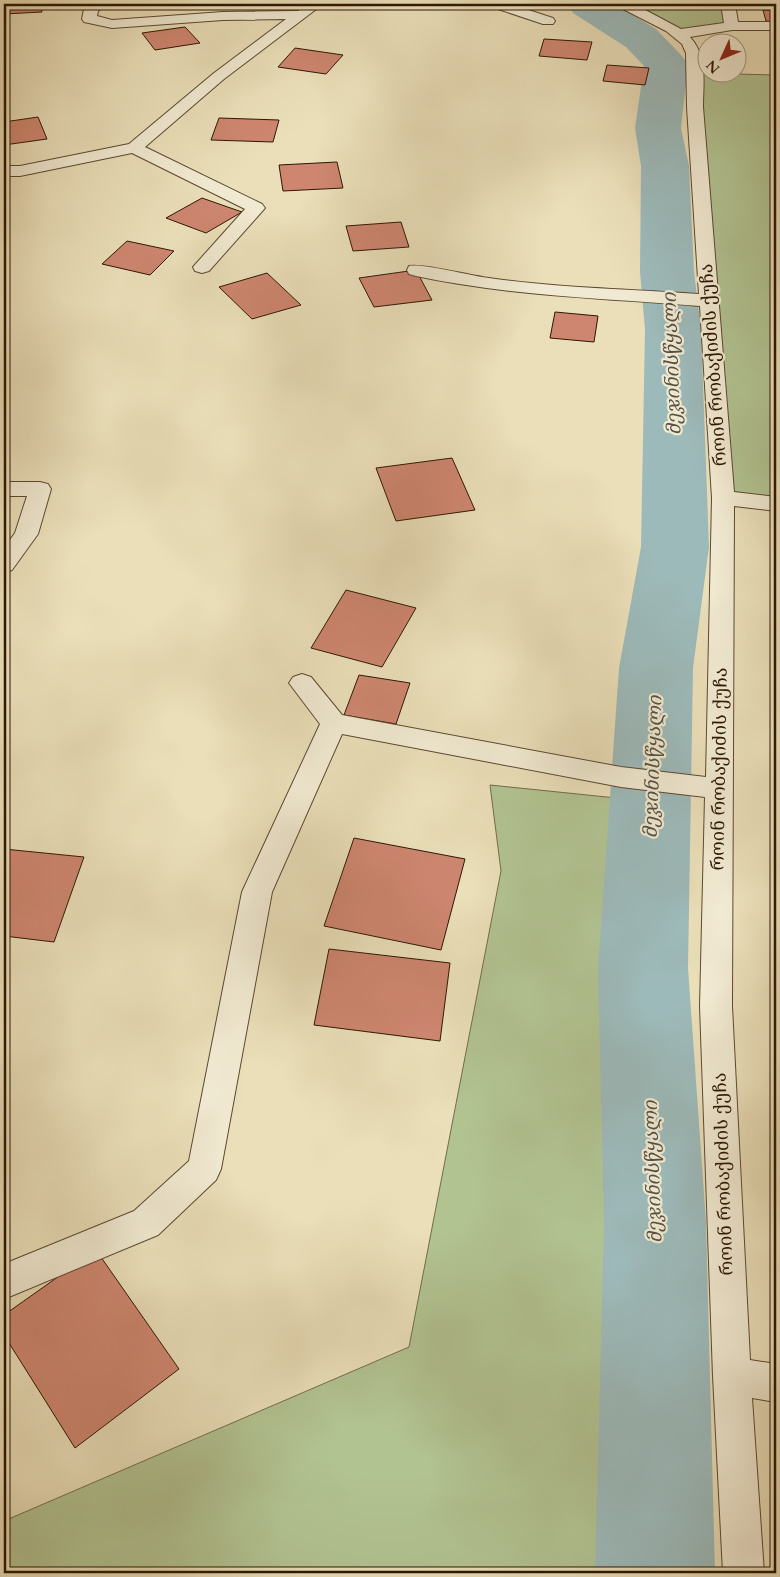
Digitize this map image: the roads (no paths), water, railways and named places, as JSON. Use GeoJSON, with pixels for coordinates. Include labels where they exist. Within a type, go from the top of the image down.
{"type":"FeatureCollection","features":[{"type":"Feature","properties":{"kind":"street"},"geometry":{"type":"LineString","coordinates":[[100,4],[91,9],[89,18],[112,24],[223,16],[300,15]]}},
{"type":"Feature","properties":{"kind":"street"},"geometry":{"type":"LineString","coordinates":[[4,171],[20,171],[134,148],[219,76],[316,4]]}},
{"type":"Feature","properties":{"kind":"street"},"geometry":{"type":"LineString","coordinates":[[497,4],[548,21]]}},
{"type":"Feature","properties":{"kind":"street","name":"როინ რობაქიძის ქუჩა"},"geometry":{"type":"LineString","coordinates":[[624,4],[678,34],[693,49],[699,300],[723,498],[706,787],[732,1376],[744,1573]]}},
{"type":"Feature","properties":{"kind":"street"},"geometry":{"type":"LineString","coordinates":[[728,4],[732,26]]}},
{"type":"Feature","properties":{"kind":"street"},"geometry":{"type":"LineString","coordinates":[[678,34],[732,26],[776,26]]}},
{"type":"Feature","properties":{"kind":"street"},"geometry":{"type":"LineString","coordinates":[[134,148],[256,208],[202,267]]}},
{"type":"Feature","properties":{"kind":"street"},"geometry":{"type":"LineString","coordinates":[[416,270],[464,281],[542,289],[699,300]]}},
{"type":"Feature","properties":{"kind":"street"},"geometry":{"type":"LineString","coordinates":[[4,489],[40,489],[26,534],[4,565]]}},
{"type":"Feature","properties":{"kind":"street"},"geometry":{"type":"LineString","coordinates":[[723,498],[776,504]]}},
{"type":"Feature","properties":{"kind":"street"},"geometry":{"type":"LineString","coordinates":[[302,683],[334,723],[621,777],[706,787]]}},
{"type":"Feature","properties":{"kind":"street"},"geometry":{"type":"LineString","coordinates":[[4,1282],[146,1223],[204,1169],[257,892],[334,723]]}},
{"type":"Feature","properties":{"kind":"street"},"geometry":{"type":"LineString","coordinates":[[732,1376],[776,1383]]}},
{"type":"Feature","properties":{"kind":"waterway","name":"მეჯინისწყალი"},"geometry":{"type":"LineString","coordinates":[[587,4],[641,38],[666,64],[658,128],[665,166],[667,272],[673,329],[675,547],[656,668],[643,968],[655,1222],[655,1573]]}}]}
